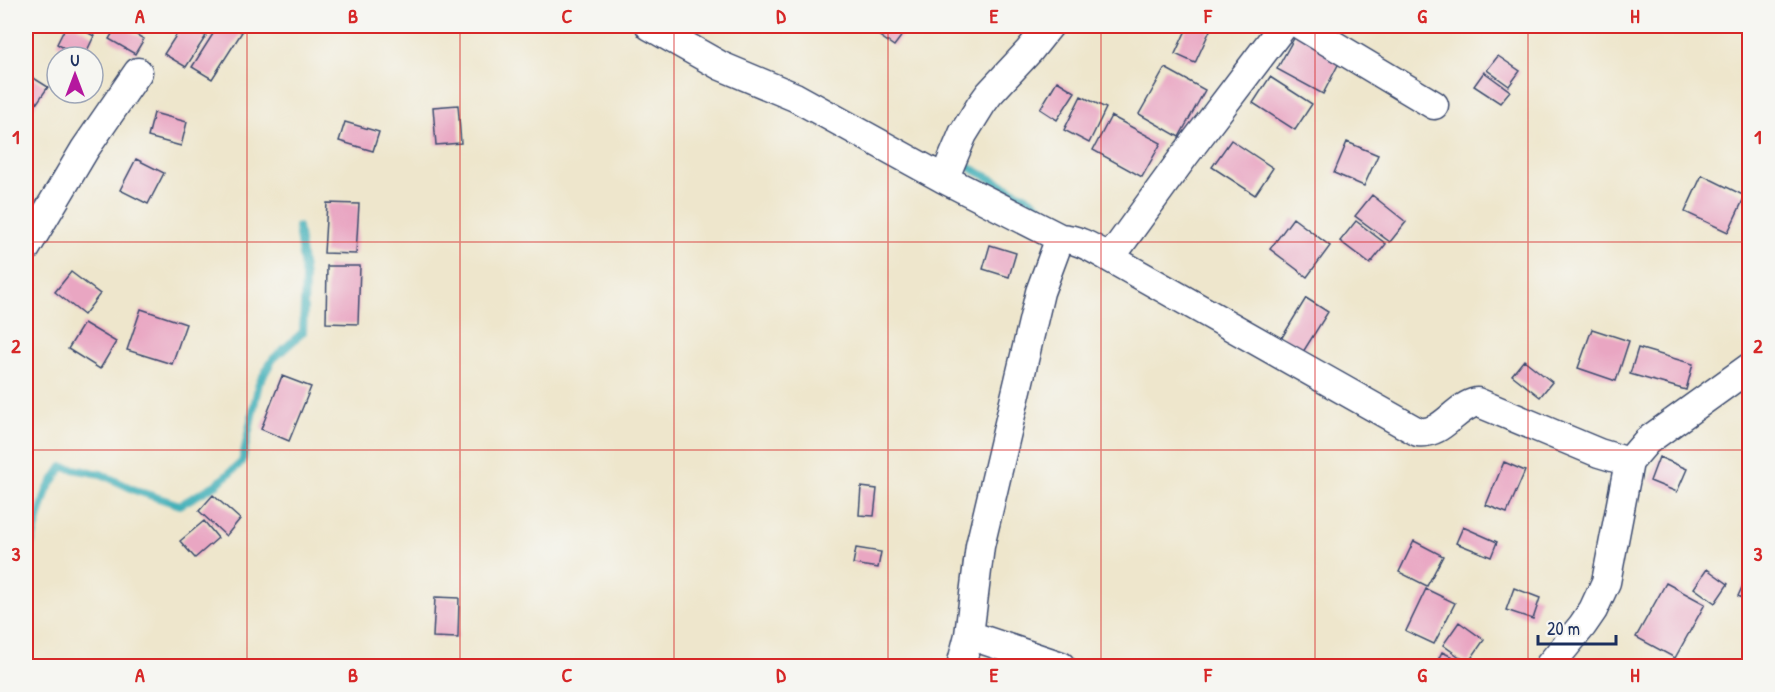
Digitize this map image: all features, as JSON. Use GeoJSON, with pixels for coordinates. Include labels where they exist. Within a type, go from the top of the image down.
{"type":"FeatureCollection","features":[{"type":"Feature","properties":{"kind":"street"},"geometry":{"type":"LineString","coordinates":[[650,26],[721,66],[795,97],[945,179],[1060,238],[1081,242],[1418,432],[1434,431],[1468,405],[1477,402],[1599,453],[1629,462]]}},
{"type":"Feature","properties":{"kind":"street"},"geometry":{"type":"LineString","coordinates":[[945,179],[963,134],[981,105],[1049,26]]}},
{"type":"Feature","properties":{"kind":"street"},"geometry":{"type":"LineString","coordinates":[[1110,258],[1283,26]]}},
{"type":"Feature","properties":{"kind":"street"},"geometry":{"type":"LineString","coordinates":[[1302,26],[1434,105]]}},
{"type":"Feature","properties":{"kind":"street"},"geometry":{"type":"LineString","coordinates":[[26,248],[85,149],[138,72]]}},
{"type":"Feature","properties":{"kind":"street"},"geometry":{"type":"LineString","coordinates":[[961,666],[969,635],[980,546],[1040,292],[1060,238]]}},
{"type":"Feature","properties":{"kind":"street"},"geometry":{"type":"LineString","coordinates":[[1549,666],[1582,626],[1606,582],[1629,462],[1647,441],[1749,367]]}},
{"type":"Feature","properties":{"kind":"street"},"geometry":{"type":"LineString","coordinates":[[969,635],[1061,666]]}},
{"type":"Feature","properties":{"kind":"building"},"geometry":{"type":"Polygon","coordinates":[[[66,26],[76,26],[94,36],[90,45],[57,44],[66,26]]]}},
{"type":"Feature","properties":{"kind":"building"},"geometry":{"type":"Polygon","coordinates":[[[117,26],[144,39],[135,54],[109,39],[117,26]]]}},
{"type":"Feature","properties":{"kind":"building"},"geometry":{"type":"Polygon","coordinates":[[[182,26],[189,26],[206,36],[186,67],[164,54],[182,26]]]}},
{"type":"Feature","properties":{"kind":"building"},"geometry":{"type":"Polygon","coordinates":[[[218,26],[231,26],[242,32],[212,79],[192,67],[218,26]]]}},
{"type":"Feature","properties":{"kind":"building"},"geometry":{"type":"Polygon","coordinates":[[[865,26],[909,26],[894,46],[865,26]]]}},
{"type":"Feature","properties":{"kind":"building"},"geometry":{"type":"Polygon","coordinates":[[[1188,26],[1212,26],[1195,63],[1175,54],[1188,26]]]}},
{"type":"Feature","properties":{"kind":"building"},"geometry":{"type":"Polygon","coordinates":[[[1297,33],[1342,57],[1323,94],[1277,69],[1297,33]]]}},
{"type":"Feature","properties":{"kind":"building"},"geometry":{"type":"Polygon","coordinates":[[[1498,56],[1520,71],[1509,86],[1487,70],[1498,56]]]}},
{"type":"Feature","properties":{"kind":"building"},"geometry":{"type":"Polygon","coordinates":[[[1165,68],[1205,90],[1179,137],[1139,114],[1165,68]]]}},
{"type":"Feature","properties":{"kind":"building"},"geometry":{"type":"Polygon","coordinates":[[[1484,72],[1510,91],[1500,103],[1474,86],[1484,72]]]}},
{"type":"Feature","properties":{"kind":"building"},"geometry":{"type":"Polygon","coordinates":[[[32,77],[45,85],[45,91],[30,113],[26,110],[26,87],[32,77]]]}},
{"type":"Feature","properties":{"kind":"building"},"geometry":{"type":"Polygon","coordinates":[[[1270,77],[1312,104],[1295,130],[1253,103],[1270,77]]]}},
{"type":"Feature","properties":{"kind":"building"},"geometry":{"type":"Polygon","coordinates":[[[1057,81],[1075,92],[1057,120],[1040,109],[1057,81]]]}},
{"type":"Feature","properties":{"kind":"building"},"geometry":{"type":"Polygon","coordinates":[[[1081,96],[1106,108],[1089,143],[1064,130],[1081,96]]]}},
{"type":"Feature","properties":{"kind":"building"},"geometry":{"type":"Polygon","coordinates":[[[458,105],[461,143],[436,145],[433,107],[458,105]]]}},
{"type":"Feature","properties":{"kind":"building"},"geometry":{"type":"Polygon","coordinates":[[[154,113],[187,122],[181,146],[148,137],[154,113]]]}},
{"type":"Feature","properties":{"kind":"building"},"geometry":{"type":"Polygon","coordinates":[[[1111,116],[1161,143],[1142,177],[1093,150],[1111,116]]]}},
{"type":"Feature","properties":{"kind":"building"},"geometry":{"type":"Polygon","coordinates":[[[345,122],[379,132],[373,151],[339,141],[345,122]]]}},
{"type":"Feature","properties":{"kind":"building"},"geometry":{"type":"Polygon","coordinates":[[[1231,140],[1273,168],[1255,195],[1212,167],[1231,140]]]}},
{"type":"Feature","properties":{"kind":"building"},"geometry":{"type":"Polygon","coordinates":[[[1347,142],[1378,155],[1364,186],[1334,173],[1347,142]]]}},
{"type":"Feature","properties":{"kind":"building"},"geometry":{"type":"Polygon","coordinates":[[[136,159],[164,173],[148,204],[120,190],[136,159]]]}},
{"type":"Feature","properties":{"kind":"building"},"geometry":{"type":"Polygon","coordinates":[[[1702,175],[1745,196],[1728,232],[1685,212],[1702,175]]]}},
{"type":"Feature","properties":{"kind":"building"},"geometry":{"type":"Polygon","coordinates":[[[1372,195],[1406,222],[1390,242],[1355,216],[1372,195]]]}},
{"type":"Feature","properties":{"kind":"building"},"geometry":{"type":"Polygon","coordinates":[[[327,203],[359,204],[356,254],[324,253],[327,203]]]}},
{"type":"Feature","properties":{"kind":"building"},"geometry":{"type":"Polygon","coordinates":[[[1293,218],[1330,246],[1307,277],[1270,249],[1293,218]]]}},
{"type":"Feature","properties":{"kind":"building"},"geometry":{"type":"Polygon","coordinates":[[[1356,221],[1386,244],[1370,264],[1340,241],[1356,221]]]}},
{"type":"Feature","properties":{"kind":"building"},"geometry":{"type":"Polygon","coordinates":[[[990,245],[1016,253],[1009,277],[983,269],[990,245]]]}},
{"type":"Feature","properties":{"kind":"building"},"geometry":{"type":"Polygon","coordinates":[[[327,266],[360,266],[358,324],[326,323],[327,266]]]}},
{"type":"Feature","properties":{"kind":"building"},"geometry":{"type":"Polygon","coordinates":[[[71,272],[100,294],[84,315],[55,292],[71,272]]]}},
{"type":"Feature","properties":{"kind":"building"},"geometry":{"type":"Polygon","coordinates":[[[1306,298],[1328,312],[1303,352],[1281,339],[1306,298]]]}},
{"type":"Feature","properties":{"kind":"building"},"geometry":{"type":"Polygon","coordinates":[[[141,309],[186,324],[172,364],[127,350],[141,309]]]}},
{"type":"Feature","properties":{"kind":"building"},"geometry":{"type":"Polygon","coordinates":[[[84,323],[116,342],[100,369],[68,349],[84,323]]]}},
{"type":"Feature","properties":{"kind":"building"},"geometry":{"type":"Polygon","coordinates":[[[1592,329],[1629,341],[1616,381],[1578,368],[1592,329]]]}},
{"type":"Feature","properties":{"kind":"building"},"geometry":{"type":"Polygon","coordinates":[[[1638,348],[1693,364],[1686,390],[1630,374],[1638,348]]]}},
{"type":"Feature","properties":{"kind":"building"},"geometry":{"type":"Polygon","coordinates":[[[1524,360],[1552,382],[1540,397],[1512,375],[1524,360]]]}},
{"type":"Feature","properties":{"kind":"building"},"geometry":{"type":"Polygon","coordinates":[[[282,376],[311,387],[289,441],[261,429],[282,376]]]}},
{"type":"Feature","properties":{"kind":"building"},"geometry":{"type":"Polygon","coordinates":[[[1659,457],[1687,469],[1677,492],[1650,481],[1659,457]]]}},
{"type":"Feature","properties":{"kind":"building"},"geometry":{"type":"Polygon","coordinates":[[[1504,462],[1525,471],[1507,513],[1486,505],[1504,462]]]}},
{"type":"Feature","properties":{"kind":"building"},"geometry":{"type":"Polygon","coordinates":[[[861,487],[877,489],[874,516],[859,515],[861,487]]]}},
{"type":"Feature","properties":{"kind":"building"},"geometry":{"type":"Polygon","coordinates":[[[213,495],[240,519],[226,536],[199,511],[213,495]]]}},
{"type":"Feature","properties":{"kind":"building"},"geometry":{"type":"Polygon","coordinates":[[[204,521],[218,538],[195,558],[180,541],[204,521]]]}},
{"type":"Feature","properties":{"kind":"building"},"geometry":{"type":"Polygon","coordinates":[[[1463,527],[1497,542],[1491,557],[1456,543],[1463,527]]]}},
{"type":"Feature","properties":{"kind":"building"},"geometry":{"type":"Polygon","coordinates":[[[1414,541],[1443,556],[1427,586],[1399,572],[1414,541]]]}},
{"type":"Feature","properties":{"kind":"building"},"geometry":{"type":"Polygon","coordinates":[[[856,548],[881,552],[878,568],[853,564],[856,548]]]}},
{"type":"Feature","properties":{"kind":"building"},"geometry":{"type":"Polygon","coordinates":[[[1707,569],[1728,584],[1715,603],[1694,588],[1707,569]]]}},
{"type":"Feature","properties":{"kind":"building"},"geometry":{"type":"Polygon","coordinates":[[[1746,579],[1750,580],[1750,601],[1738,596],[1746,579]]]}},
{"type":"Feature","properties":{"kind":"building"},"geometry":{"type":"Polygon","coordinates":[[[1666,583],[1705,604],[1675,658],[1636,637],[1666,583]]]}},
{"type":"Feature","properties":{"kind":"building"},"geometry":{"type":"Polygon","coordinates":[[[1514,588],[1540,598],[1533,619],[1506,610],[1514,588]]]}},
{"type":"Feature","properties":{"kind":"building"},"geometry":{"type":"Polygon","coordinates":[[[1426,589],[1455,603],[1434,644],[1406,631],[1426,589]]]}},
{"type":"Feature","properties":{"kind":"building"},"geometry":{"type":"Polygon","coordinates":[[[435,597],[459,598],[458,638],[433,637],[435,597]]]}},
{"type":"Feature","properties":{"kind":"building"},"geometry":{"type":"Polygon","coordinates":[[[1459,622],[1484,640],[1468,663],[1443,645],[1459,622]]]}},
{"type":"Feature","properties":{"kind":"building"},"geometry":{"type":"Polygon","coordinates":[[[1442,652],[1471,666],[1435,666],[1442,652]]]}},
{"type":"Feature","properties":{"kind":"waterway"},"geometry":{"type":"LineString","coordinates":[[957,161],[1032,200],[1061,225]]}},
{"type":"Feature","properties":{"kind":"waterway"},"geometry":{"type":"LineString","coordinates":[[26,559],[47,490],[62,467],[101,474],[137,491],[180,505],[217,484],[242,462],[259,383],[273,359],[303,332],[305,278],[298,227]]}}]}
